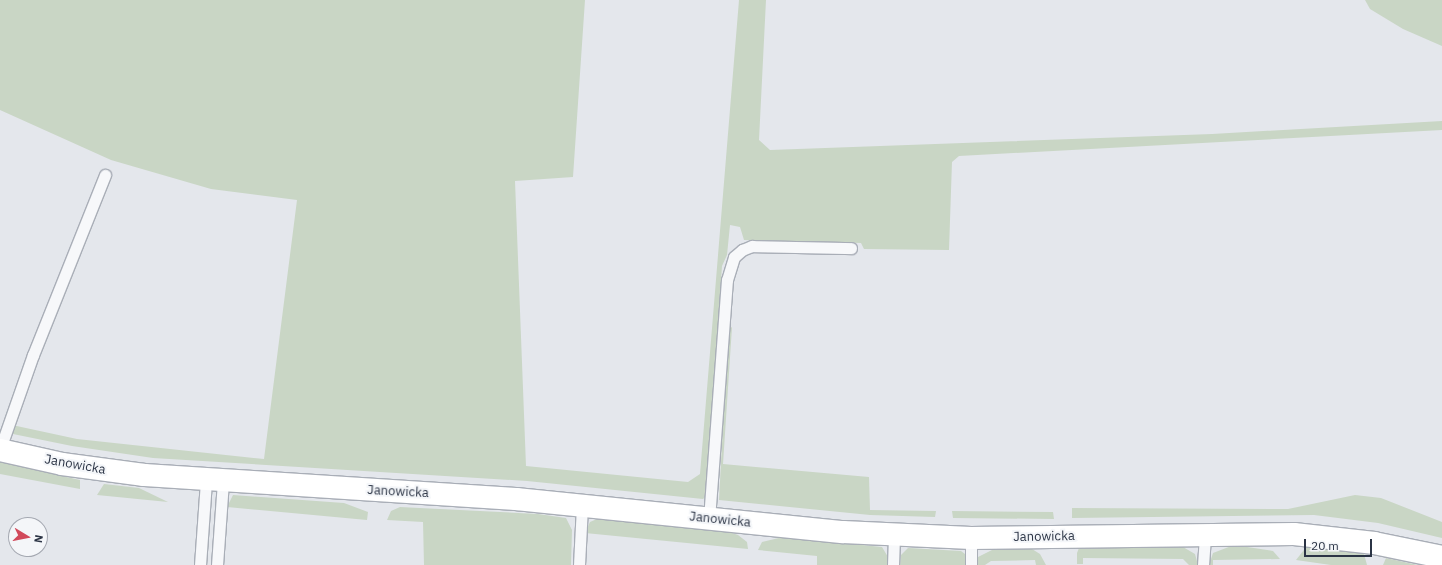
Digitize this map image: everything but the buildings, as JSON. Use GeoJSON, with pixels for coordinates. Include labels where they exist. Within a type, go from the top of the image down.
{"type":"FeatureCollection","features":[{"type":"Feature","properties":{"kind":"street","name":"Janowicka"},"geometry":{"type":"LineString","coordinates":[[0,450],[100,470],[215,481],[516,499],[709,519],[894,535],[971,538],[1205,534],[1324,536],[1374,543],[1442,557]]}},
{"type":"Feature","properties":{"kind":"lane"},"geometry":{"type":"LineString","coordinates":[[0,450],[33,355],[105,175]]}},
{"type":"Feature","properties":{"kind":"lane"},"geometry":{"type":"LineString","coordinates":[[709,519],[727,280],[734,257],[742,250],[752,246],[850,248]]}},
{"type":"Feature","properties":{"kind":"lane"},"geometry":{"type":"LineString","coordinates":[[200,565],[215,481]]}},
{"type":"Feature","properties":{"kind":"lane"},"geometry":{"type":"LineString","coordinates":[[215,481],[217,565]]}},
{"type":"Feature","properties":{"kind":"lane"},"geometry":{"type":"LineString","coordinates":[[579,565],[582,506]]}},
{"type":"Feature","properties":{"kind":"lane"},"geometry":{"type":"LineString","coordinates":[[1203,565],[1205,534]]}},
{"type":"Feature","properties":{"kind":"lane"},"geometry":{"type":"LineString","coordinates":[[893,565],[894,535]]}},
{"type":"Feature","properties":{"kind":"lane"},"geometry":{"type":"LineString","coordinates":[[971,538],[972,565]]}},
{"type":"Feature","properties":{"kind":"green space"},"geometry":{"type":"Polygon","coordinates":[[[0,0],[585,0],[573,177],[515,181],[526,466],[688,482],[700,474],[739,0],[766,0],[759,140],[770,150],[1212,134],[1442,121],[1442,130],[959,156],[952,162],[949,250],[864,249],[861,243],[744,240],[740,227],[730,225],[727,255],[722,266],[706,496],[703,499],[527,481],[153,458],[72,446],[13,434],[12,425],[77,439],[264,459],[297,200],[211,189],[111,160],[0,110],[0,0]]]}},
{"type":"Feature","properties":{"kind":"green space"},"geometry":{"type":"Polygon","coordinates":[[[1365,0],[1442,0],[1442,46],[1403,29],[1370,9],[1365,0]]]}},
{"type":"Feature","properties":{"kind":"green space"},"geometry":{"type":"Polygon","coordinates":[[[732,327],[723,464],[869,477],[870,510],[936,511],[935,517],[870,515],[719,500],[728,330],[732,327]]]}},
{"type":"Feature","properties":{"kind":"green space"},"geometry":{"type":"Polygon","coordinates":[[[0,462],[80,480],[80,489],[0,474],[0,462]]]}},
{"type":"Feature","properties":{"kind":"green space"},"geometry":{"type":"Polygon","coordinates":[[[104,484],[139,488],[168,502],[97,495],[104,484]]]}},
{"type":"Feature","properties":{"kind":"green space"},"geometry":{"type":"Polygon","coordinates":[[[233,495],[344,503],[368,512],[367,520],[227,507],[233,495]]]}},
{"type":"Feature","properties":{"kind":"green space"},"geometry":{"type":"Polygon","coordinates":[[[1355,495],[1381,498],[1442,522],[1442,538],[1378,523],[1314,515],[1072,518],[1072,508],[1288,509],[1355,495]]]}},
{"type":"Feature","properties":{"kind":"green space"},"geometry":{"type":"Polygon","coordinates":[[[400,507],[538,514],[566,518],[572,530],[571,565],[424,565],[423,522],[387,520],[391,511],[400,507]]]}},
{"type":"Feature","properties":{"kind":"green space"},"geometry":{"type":"Polygon","coordinates":[[[952,511],[1053,512],[1054,519],[953,518],[952,511]]]}},
{"type":"Feature","properties":{"kind":"green space"},"geometry":{"type":"Polygon","coordinates":[[[597,519],[726,531],[738,535],[747,542],[748,549],[585,533],[590,522],[597,519]]]}},
{"type":"Feature","properties":{"kind":"green space"},"geometry":{"type":"Polygon","coordinates":[[[783,537],[882,547],[888,557],[888,565],[817,565],[817,556],[758,550],[762,542],[783,537]]]}},
{"type":"Feature","properties":{"kind":"green space"},"geometry":{"type":"Polygon","coordinates":[[[1234,545],[1273,551],[1280,559],[1213,560],[1213,565],[1209,565],[1213,553],[1234,545]]]}},
{"type":"Feature","properties":{"kind":"green space"},"geometry":{"type":"Polygon","coordinates":[[[1307,546],[1364,554],[1367,565],[1331,565],[1296,560],[1307,546]]]}},
{"type":"Feature","properties":{"kind":"green space"},"geometry":{"type":"Polygon","coordinates":[[[1183,547],[1195,554],[1198,565],[1189,565],[1183,559],[1083,558],[1083,564],[1077,564],[1077,553],[1079,548],[1183,547]]]}},
{"type":"Feature","properties":{"kind":"green space"},"geometry":{"type":"Polygon","coordinates":[[[908,548],[961,551],[965,554],[967,565],[900,565],[901,555],[908,548]]]}},
{"type":"Feature","properties":{"kind":"green space"},"geometry":{"type":"Polygon","coordinates":[[[994,549],[1032,549],[1040,554],[1046,565],[1036,565],[1035,560],[991,561],[985,565],[976,565],[978,557],[994,549]]]}},
{"type":"Feature","properties":{"kind":"green space"},"geometry":{"type":"Polygon","coordinates":[[[1386,558],[1418,565],[1383,565],[1386,558]]]}}]}
